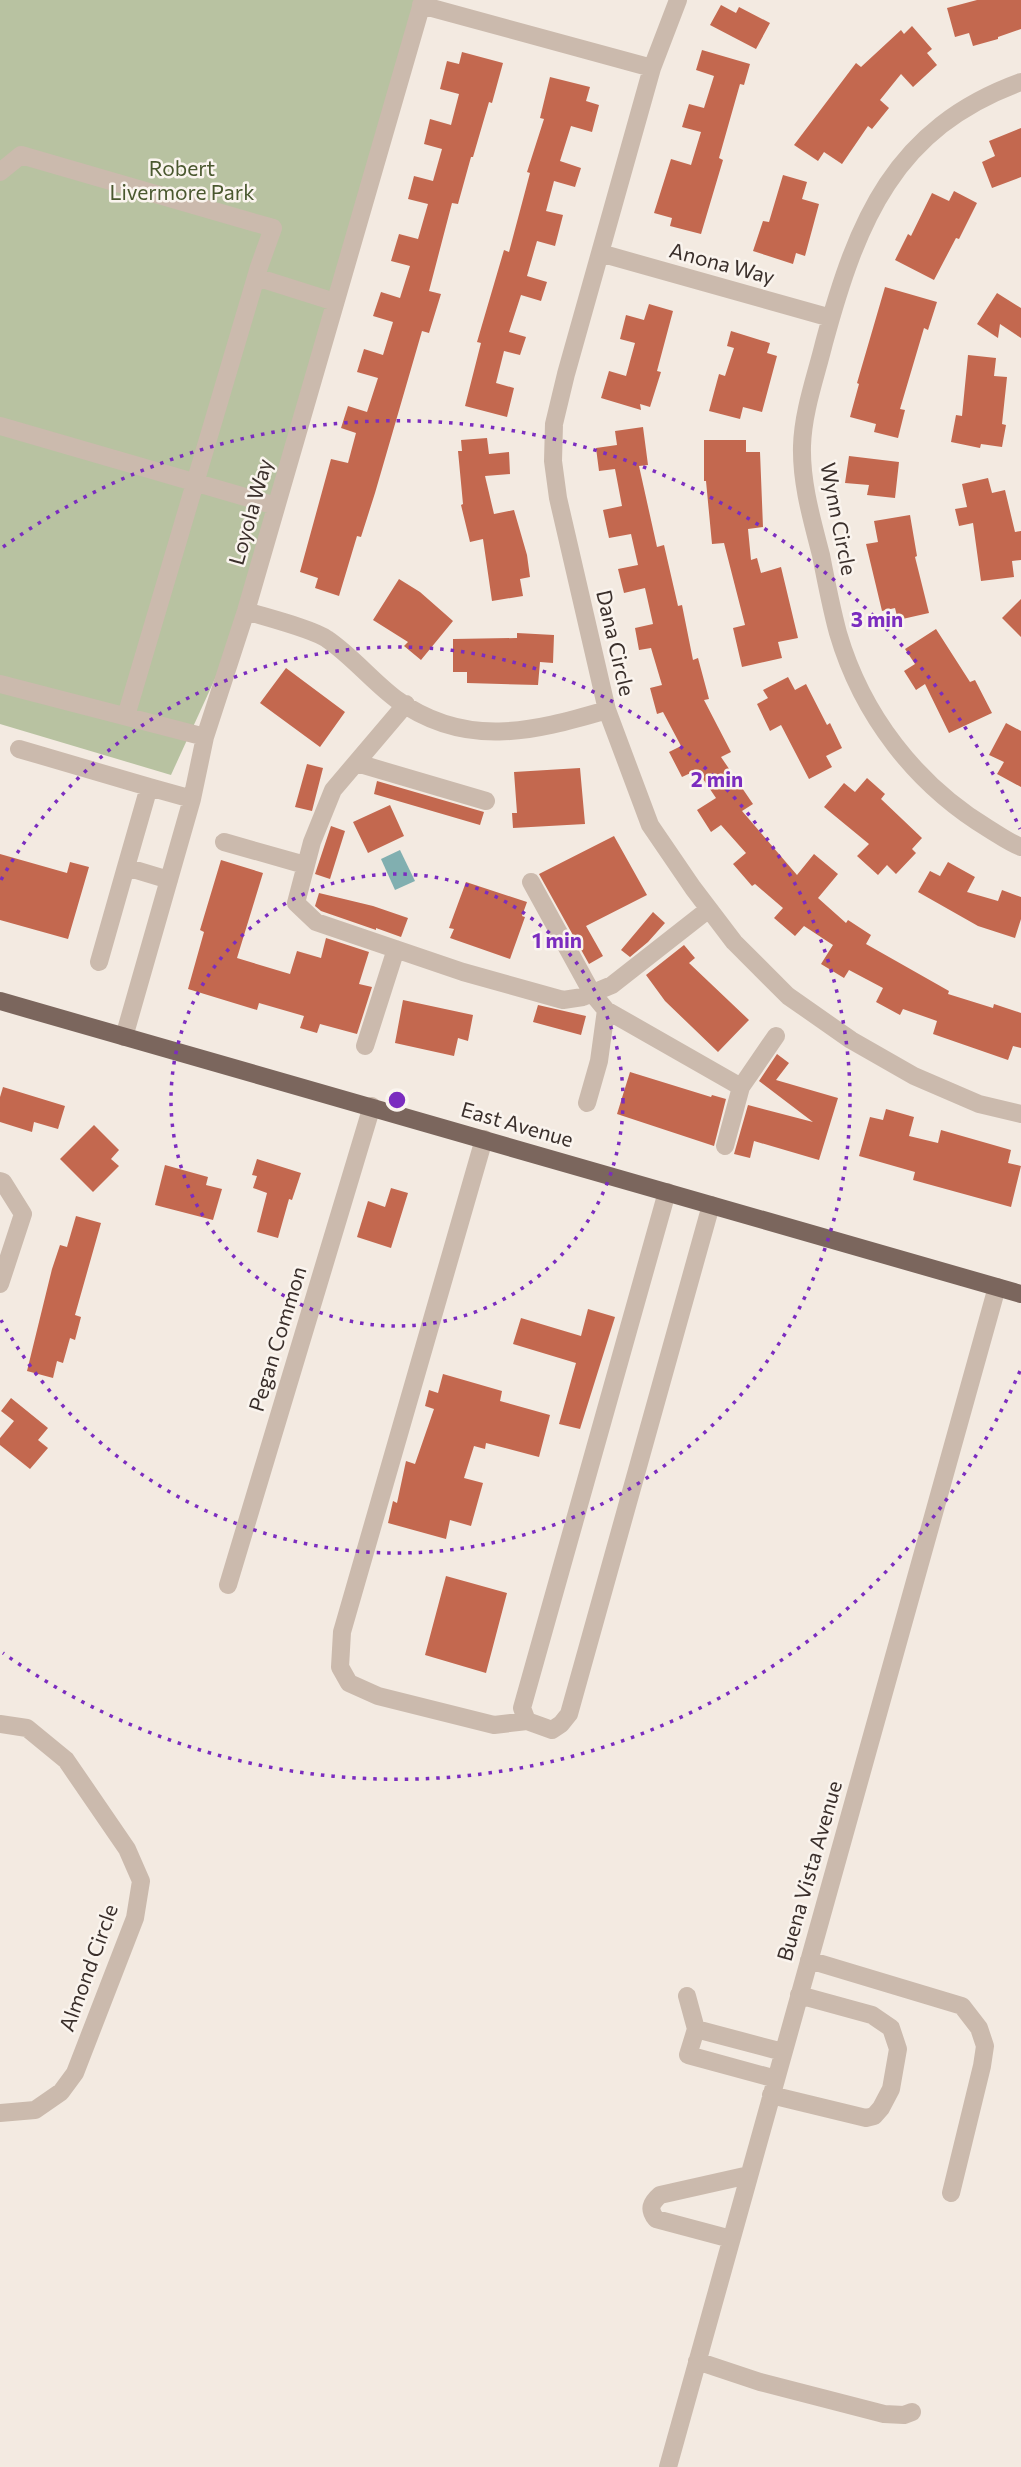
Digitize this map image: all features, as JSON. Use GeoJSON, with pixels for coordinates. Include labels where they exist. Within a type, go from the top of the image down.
{"type":"FeatureCollection","features":[{"type":"Feature","properties":{"kind":"main road","name":"East Avenue"},"geometry":{"type":"LineString","coordinates":[[0,1001],[1021,1294]]}},
{"type":"Feature","properties":{"kind":"street","name":"Dana Circle"},"geometry":{"type":"LineString","coordinates":[[678,0],[652,68],[554,424],[553,461],[558,498],[607,710],[650,825],[734,942],[788,996],[850,1040],[914,1076],[979,1104],[1021,1114]]}},
{"type":"Feature","properties":{"kind":"street"},"geometry":{"type":"LineString","coordinates":[[422,2],[652,68]]}},
{"type":"Feature","properties":{"kind":"street","name":"Loyola Way"},"geometry":{"type":"LineString","coordinates":[[124,1037],[192,799],[205,737],[246,611],[422,2]]}},
{"type":"Feature","properties":{"kind":"street","name":"Wynn Circle"},"geometry":{"type":"LineString","coordinates":[[1021,82],[991,93],[957,112],[915,146],[883,189],[862,228],[831,318],[807,409],[802,446],[804,485],[839,634],[857,681],[880,726],[919,775],[961,812],[1021,848]]}},
{"type":"Feature","properties":{"kind":"street"},"geometry":{"type":"LineString","coordinates":[[0,172],[21,155],[273,228],[126,716]]}},
{"type":"Feature","properties":{"kind":"street","name":"Anona Way"},"geometry":{"type":"LineString","coordinates":[[600,254],[831,318]]}},
{"type":"Feature","properties":{"kind":"street"},"geometry":{"type":"LineString","coordinates":[[256,278],[335,302]]}},
{"type":"Feature","properties":{"kind":"street"},"geometry":{"type":"LineString","coordinates":[[0,426],[276,506]]}},
{"type":"Feature","properties":{"kind":"street"},"geometry":{"type":"LineString","coordinates":[[246,611],[325,637],[397,699],[430,718],[468,731],[505,733],[558,724],[607,710]]}},
{"type":"Feature","properties":{"kind":"street"},"geometry":{"type":"LineString","coordinates":[[0,684],[205,737]]}},
{"type":"Feature","properties":{"kind":"street"},"geometry":{"type":"LineString","coordinates":[[406,704],[333,790],[312,842],[296,903],[316,922],[463,972],[563,1000],[583,997],[612,985],[709,909]]}},
{"type":"Feature","properties":{"kind":"street"},"geometry":{"type":"LineString","coordinates":[[19,749],[192,799]]}},
{"type":"Feature","properties":{"kind":"street"},"geometry":{"type":"LineString","coordinates":[[357,763],[486,801]]}},
{"type":"Feature","properties":{"kind":"street"},"geometry":{"type":"LineString","coordinates":[[99,962],[149,787]]}},
{"type":"Feature","properties":{"kind":"street"},"geometry":{"type":"LineString","coordinates":[[224,842],[305,865]]}},
{"type":"Feature","properties":{"kind":"street"},"geometry":{"type":"LineString","coordinates":[[126,867],[169,880]]}},
{"type":"Feature","properties":{"kind":"street"},"geometry":{"type":"LineString","coordinates":[[531,883],[592,993],[606,1010],[741,1087]]}},
{"type":"Feature","properties":{"kind":"street"},"geometry":{"type":"LineString","coordinates":[[365,1045],[396,949]]}},
{"type":"Feature","properties":{"kind":"street"},"geometry":{"type":"LineString","coordinates":[[587,1103],[599,1061],[606,1010]]}},
{"type":"Feature","properties":{"kind":"street"},"geometry":{"type":"LineString","coordinates":[[725,1146],[741,1087],[776,1036]]}},
{"type":"Feature","properties":{"kind":"street","name":"Pegan Common"},"geometry":{"type":"LineString","coordinates":[[228,1585],[372,1107]]}},
{"type":"Feature","properties":{"kind":"street"},"geometry":{"type":"LineString","coordinates":[[484,1139],[342,1632],[340,1667],[349,1683],[378,1696],[494,1725],[527,1721],[552,1730],[569,1714],[711,1205]]}},
{"type":"Feature","properties":{"kind":"street"},"geometry":{"type":"LineString","coordinates":[[0,1181],[23,1214],[0,1284]]}},
{"type":"Feature","properties":{"kind":"street"},"geometry":{"type":"LineString","coordinates":[[527,1721],[522,1708],[667,1192]]}},
{"type":"Feature","properties":{"kind":"street","name":"Buena Vista Avenue"},"geometry":{"type":"LineString","coordinates":[[668,2467],[997,1287]]}},
{"type":"Feature","properties":{"kind":"street","name":"Almond Circle"},"geometry":{"type":"LineString","coordinates":[[0,1724],[27,1728],[66,1760],[127,1849],[141,1881],[135,1918],[75,2073],[61,2092],[35,2110],[0,2113]]}},
{"type":"Feature","properties":{"kind":"street"},"geometry":{"type":"LineString","coordinates":[[809,1960],[962,2006],[979,2028],[985,2046],[982,2066],[951,2193]]}},
{"type":"Feature","properties":{"kind":"street"},"geometry":{"type":"LineString","coordinates":[[687,1996],[696,2029],[688,2055],[866,2118],[874,2116],[891,2089],[898,2049],[891,2028],[872,2015],[799,1995]]}},
{"type":"Feature","properties":{"kind":"street"},"geometry":{"type":"LineString","coordinates":[[696,2029],[783,2052]]}},
{"type":"Feature","properties":{"kind":"street"},"geometry":{"type":"LineString","coordinates":[[731,2239],[656,2219],[650,2207],[660,2195],[749,2175]]}},
{"type":"Feature","properties":{"kind":"street"},"geometry":{"type":"LineString","coordinates":[[697,2361],[760,2382],[884,2414],[904,2415],[912,2412]]}},
{"type":"Feature","properties":{"kind":"green space","name":"Robert Livermore Park"},"geometry":{"type":"Polygon","coordinates":[[[0,0],[423,0],[246,611],[171,775],[0,724],[0,0]]]}},
{"type":"Feature","properties":{"kind":"water"},"geometry":{"type":"Polygon","coordinates":[[[400,850],[415,881],[395,890],[381,859],[400,850]]]}},
{"type":"Feature","properties":{"kind":"building"},"geometry":{"type":"Polygon","coordinates":[[[977,0],[1021,0],[1021,29],[973,46],[969,33],[955,37],[947,8],[977,0]]]}},
{"type":"Feature","properties":{"kind":"building"},"geometry":{"type":"Polygon","coordinates":[[[721,5],[736,13],[739,7],[770,23],[756,49],[710,25],[721,5]]]}},
{"type":"Feature","properties":{"kind":"building"},"geometry":{"type":"Polygon","coordinates":[[[912,26],[932,49],[927,53],[937,65],[913,87],[901,74],[880,100],[889,108],[872,129],[868,126],[842,164],[824,152],[818,161],[794,145],[856,63],[861,67],[901,30],[904,34],[912,26]]]}},
{"type":"Feature","properties":{"kind":"building"},"geometry":{"type":"Polygon","coordinates":[[[702,50],[750,64],[744,85],[740,84],[719,158],[723,160],[701,234],[670,226],[672,218],[654,213],[671,159],[691,165],[701,132],[682,127],[689,104],[704,108],[714,76],[696,70],[702,50]]]}},
{"type":"Feature","properties":{"kind":"building"},"geometry":{"type":"Polygon","coordinates":[[[462,52],[503,63],[458,204],[452,203],[429,291],[441,294],[429,333],[422,331],[375,493],[361,537],[357,536],[339,596],[315,588],[318,578],[300,572],[331,459],[348,463],[356,433],[341,428],[348,406],[367,412],[378,378],[357,372],[364,349],[383,355],[393,322],[373,316],[381,292],[400,298],[410,266],[391,261],[399,234],[418,239],[428,204],[408,199],[414,176],[433,181],[442,149],[424,144],[430,119],[451,125],[459,94],[440,89],[447,61],[459,64],[462,52]]]}},
{"type":"Feature","properties":{"kind":"building"},"geometry":{"type":"Polygon","coordinates":[[[550,77],[590,87],[586,101],[599,105],[592,132],[571,126],[560,161],[581,168],[575,187],[554,181],[546,211],[563,215],[555,246],[537,241],[527,276],[547,282],[541,301],[521,295],[509,332],[526,337],[520,355],[504,351],[496,383],[514,388],[507,417],[465,406],[481,343],[477,342],[504,250],[509,252],[530,173],[527,172],[544,119],[540,118],[550,77]]]}},
{"type":"Feature","properties":{"kind":"building"},"geometry":{"type":"Polygon","coordinates":[[[1021,128],[1021,177],[992,188],[982,162],[995,156],[989,141],[1021,128]]]}},
{"type":"Feature","properties":{"kind":"building"},"geometry":{"type":"Polygon","coordinates":[[[783,175],[807,182],[802,199],[819,204],[805,256],[796,253],[793,264],[753,251],[763,221],[769,222],[783,175]]]}},
{"type":"Feature","properties":{"kind":"building"},"geometry":{"type":"Polygon","coordinates":[[[954,191],[977,203],[934,280],[895,260],[908,234],[911,236],[932,193],[949,201],[954,191]]]}},
{"type":"Feature","properties":{"kind":"building"},"geometry":{"type":"Polygon","coordinates":[[[885,287],[937,302],[928,330],[924,328],[900,409],[905,410],[898,438],[874,432],[876,424],[850,417],[885,287]]]}},
{"type":"Feature","properties":{"kind":"building"},"geometry":{"type":"Polygon","coordinates":[[[997,293],[1021,308],[1021,338],[1000,324],[998,338],[977,324],[997,293]]]}},
{"type":"Feature","properties":{"kind":"building"},"geometry":{"type":"Polygon","coordinates":[[[649,304],[673,311],[657,371],[661,372],[650,407],[640,404],[641,410],[601,398],[609,371],[626,376],[635,343],[620,339],[626,315],[644,320],[649,304]]]}},
{"type":"Feature","properties":{"kind":"building"},"geometry":{"type":"Polygon","coordinates":[[[731,331],[770,343],[767,353],[777,356],[762,412],[743,407],[740,419],[709,411],[719,374],[725,376],[734,348],[727,346],[731,331]]]}},
{"type":"Feature","properties":{"kind":"building"},"geometry":{"type":"Polygon","coordinates":[[[968,355],[996,358],[994,376],[1007,377],[1002,424],[1006,425],[1002,447],[981,444],[980,448],[951,442],[956,415],[962,416],[968,355]]]}},
{"type":"Feature","properties":{"kind":"building"},"geometry":{"type":"Polygon","coordinates":[[[643,427],[648,465],[639,466],[657,547],[664,545],[678,606],[682,605],[693,660],[698,658],[709,699],[704,700],[731,752],[721,757],[753,804],[742,811],[797,875],[814,854],[838,874],[818,898],[846,923],[848,920],[871,935],[866,944],[949,991],[948,994],[993,1008],[994,1004],[1021,1013],[1021,1048],[1013,1046],[1008,1060],[933,1034],[937,1021],[903,1009],[900,1015],[876,1002],[883,988],[849,970],[844,978],[821,964],[833,945],[804,926],[795,936],[774,918],[783,908],[755,884],[752,886],[733,864],[746,853],[721,825],[711,832],[697,810],[716,798],[697,770],[682,777],[669,752],[681,746],[663,712],[657,714],[650,688],[662,685],[651,648],[639,650],[635,628],[653,624],[645,588],[624,593],[618,569],[638,565],[631,534],[609,538],[603,510],[622,506],[615,469],[599,471],[596,448],[617,445],[615,431],[643,427]]]}},
{"type":"Feature","properties":{"kind":"building"},"geometry":{"type":"Polygon","coordinates":[[[487,438],[489,454],[509,452],[510,474],[485,476],[494,514],[514,510],[527,555],[530,577],[520,579],[523,596],[492,601],[483,539],[470,542],[461,505],[458,451],[462,451],[461,440],[487,438]]]}},
{"type":"Feature","properties":{"kind":"building"},"geometry":{"type":"Polygon","coordinates":[[[704,440],[746,440],[746,452],[760,452],[763,527],[748,529],[751,560],[757,558],[761,573],[781,567],[798,638],[778,642],[782,658],[742,667],[733,628],[745,625],[724,543],[712,544],[704,481],[704,440]]]}},
{"type":"Feature","properties":{"kind":"building"},"geometry":{"type":"Polygon","coordinates":[[[849,456],[899,462],[895,498],[867,495],[869,485],[845,483],[849,456]]]}},
{"type":"Feature","properties":{"kind":"building"},"geometry":{"type":"Polygon","coordinates":[[[988,478],[992,493],[1005,490],[1015,532],[1021,531],[1021,560],[1012,561],[1014,577],[981,581],[973,523],[959,526],[955,509],[967,507],[962,484],[988,478]]]}},
{"type":"Feature","properties":{"kind":"building"},"geometry":{"type":"Polygon","coordinates":[[[910,515],[917,556],[915,557],[929,613],[898,620],[895,608],[882,611],[866,544],[878,542],[874,521],[910,515]]]}},
{"type":"Feature","properties":{"kind":"building"},"geometry":{"type":"Polygon","coordinates":[[[399,579],[420,592],[453,621],[421,660],[404,646],[408,642],[373,620],[399,579]]]}},
{"type":"Feature","properties":{"kind":"building"},"geometry":{"type":"Polygon","coordinates":[[[1021,599],[1021,637],[1002,618],[1021,599]]]}},
{"type":"Feature","properties":{"kind":"building"},"geometry":{"type":"Polygon","coordinates":[[[936,629],[970,682],[975,680],[992,713],[949,733],[925,684],[916,690],[904,671],[915,664],[905,649],[936,629]]]}},
{"type":"Feature","properties":{"kind":"building"},"geometry":{"type":"Polygon","coordinates":[[[517,633],[554,635],[553,663],[540,662],[538,685],[467,683],[467,672],[453,672],[453,639],[517,638],[517,633]]]}},
{"type":"Feature","properties":{"kind":"building"},"geometry":{"type":"Polygon","coordinates":[[[286,668],[345,712],[320,747],[260,703],[286,668]]]}},
{"type":"Feature","properties":{"kind":"building"},"geometry":{"type":"Polygon","coordinates":[[[788,677],[795,690],[806,684],[842,748],[826,756],[832,767],[809,779],[781,725],[770,731],[757,704],[768,698],[763,690],[788,677]]]}},
{"type":"Feature","properties":{"kind":"building"},"geometry":{"type":"Polygon","coordinates":[[[1006,723],[1021,731],[1021,787],[997,774],[1004,762],[989,755],[1006,723]]]}},
{"type":"Feature","properties":{"kind":"building"},"geometry":{"type":"Polygon","coordinates":[[[307,764],[323,768],[312,811],[295,807],[307,764]]]}},
{"type":"Feature","properties":{"kind":"building"},"geometry":{"type":"Polygon","coordinates":[[[580,768],[585,824],[513,828],[512,813],[517,813],[514,772],[580,768]]]}},
{"type":"Feature","properties":{"kind":"building"},"geometry":{"type":"Polygon","coordinates":[[[867,778],[885,794],[881,799],[922,838],[912,849],[916,853],[896,874],[887,865],[878,875],[857,856],[869,844],[824,807],[844,783],[855,792],[867,778]]]}},
{"type":"Feature","properties":{"kind":"building"},"geometry":{"type":"Polygon","coordinates":[[[377,781],[484,812],[480,825],[374,794],[377,781]]]}},
{"type":"Feature","properties":{"kind":"building"},"geometry":{"type":"Polygon","coordinates":[[[390,805],[404,836],[368,853],[353,822],[390,805]]]}},
{"type":"Feature","properties":{"kind":"building"},"geometry":{"type":"Polygon","coordinates":[[[331,826],[345,831],[330,879],[315,874],[331,826]]]}},
{"type":"Feature","properties":{"kind":"building"},"geometry":{"type":"Polygon","coordinates":[[[614,836],[647,895],[586,926],[603,956],[589,964],[539,874],[614,836]]]}},
{"type":"Feature","properties":{"kind":"building"},"geometry":{"type":"Polygon","coordinates":[[[0,854],[67,873],[70,862],[89,867],[68,939],[0,920],[0,854]]]}},
{"type":"Feature","properties":{"kind":"building"},"geometry":{"type":"Polygon","coordinates":[[[221,860],[263,873],[237,958],[290,974],[297,951],[321,958],[326,938],[369,952],[359,984],[372,987],[357,1034],[320,1024],[317,1033],[300,1028],[304,1016],[259,1003],[257,1010],[188,989],[204,932],[200,930],[221,860]]]}},
{"type":"Feature","properties":{"kind":"building"},"geometry":{"type":"Polygon","coordinates":[[[948,862],[975,877],[967,892],[998,901],[1002,890],[1021,897],[1021,919],[1015,938],[978,926],[918,892],[930,871],[940,876],[948,862]]]}},
{"type":"Feature","properties":{"kind":"building"},"geometry":{"type":"Polygon","coordinates":[[[466,882],[527,902],[522,916],[525,917],[510,959],[450,938],[454,929],[449,928],[466,882]]]}},
{"type":"Feature","properties":{"kind":"building"},"geometry":{"type":"Polygon","coordinates":[[[319,893],[408,918],[401,937],[321,911],[315,906],[319,893]]]}},
{"type":"Feature","properties":{"kind":"building"},"geometry":{"type":"Polygon","coordinates":[[[653,912],[665,923],[630,957],[621,950],[653,912]]]}},
{"type":"Feature","properties":{"kind":"building"},"geometry":{"type":"Polygon","coordinates":[[[684,945],[695,958],[689,963],[749,1020],[718,1052],[665,1001],[646,975],[684,945]]]}},
{"type":"Feature","properties":{"kind":"building"},"geometry":{"type":"Polygon","coordinates":[[[403,1000],[473,1015],[468,1041],[458,1038],[454,1056],[395,1043],[403,1000]]]}},
{"type":"Feature","properties":{"kind":"building"},"geometry":{"type":"Polygon","coordinates":[[[538,1005],[586,1016],[581,1035],[533,1022],[538,1005]]]}},
{"type":"Feature","properties":{"kind":"building"},"geometry":{"type":"Polygon","coordinates":[[[777,1054],[789,1063],[776,1080],[838,1098],[819,1160],[754,1141],[750,1158],[734,1154],[748,1105],[813,1122],[759,1081],[777,1054]]]}},
{"type":"Feature","properties":{"kind":"building"},"geometry":{"type":"Polygon","coordinates":[[[630,1072],[711,1097],[712,1095],[726,1099],[714,1146],[617,1114],[630,1072]]]}},
{"type":"Feature","properties":{"kind":"building"},"geometry":{"type":"Polygon","coordinates":[[[3,1087],[65,1106],[58,1129],[34,1122],[32,1132],[0,1122],[0,1097],[3,1087]]]}},
{"type":"Feature","properties":{"kind":"building"},"geometry":{"type":"Polygon","coordinates":[[[886,1109],[914,1117],[909,1136],[938,1143],[941,1130],[1011,1150],[1008,1163],[1021,1166],[1011,1207],[913,1180],[915,1172],[859,1156],[870,1117],[883,1120],[886,1109]]]}},
{"type":"Feature","properties":{"kind":"building"},"geometry":{"type":"Polygon","coordinates":[[[94,1125],[119,1150],[111,1159],[119,1166],[93,1192],[60,1159],[94,1125]]]}},
{"type":"Feature","properties":{"kind":"building"},"geometry":{"type":"Polygon","coordinates":[[[257,1159],[301,1173],[292,1200],[289,1199],[278,1238],[257,1232],[267,1193],[253,1188],[257,1176],[252,1175],[257,1159]]]}},
{"type":"Feature","properties":{"kind":"building"},"geometry":{"type":"Polygon","coordinates":[[[165,1165],[208,1177],[206,1185],[222,1189],[213,1220],[155,1205],[165,1165]]]}},
{"type":"Feature","properties":{"kind":"building"},"geometry":{"type":"Polygon","coordinates":[[[391,1188],[408,1193],[391,1248],[357,1237],[368,1201],[385,1207],[391,1188]]]}},
{"type":"Feature","properties":{"kind":"building"},"geometry":{"type":"Polygon","coordinates":[[[76,1216],[101,1223],[75,1315],[81,1317],[75,1340],[70,1338],[63,1363],[57,1361],[53,1378],[27,1371],[52,1269],[60,1245],[67,1247],[76,1216]]]}},
{"type":"Feature","properties":{"kind":"building"},"geometry":{"type":"Polygon","coordinates":[[[588,1309],[615,1317],[580,1429],[559,1424],[576,1363],[513,1344],[521,1318],[581,1336],[588,1309]]]}},
{"type":"Feature","properties":{"kind":"building"},"geometry":{"type":"Polygon","coordinates":[[[443,1374],[502,1391],[500,1401],[550,1415],[539,1457],[486,1443],[485,1449],[474,1446],[464,1478],[483,1483],[471,1526],[450,1520],[446,1539],[388,1523],[393,1501],[397,1503],[406,1461],[415,1464],[434,1409],[425,1406],[429,1390],[438,1393],[443,1374]]]}},
{"type":"Feature","properties":{"kind":"building"},"geometry":{"type":"Polygon","coordinates":[[[11,1398],[48,1428],[38,1440],[48,1448],[30,1469],[0,1445],[0,1438],[14,1421],[1,1411],[11,1398]]]}},
{"type":"Feature","properties":{"kind":"building"},"geometry":{"type":"Polygon","coordinates":[[[446,1576],[507,1593],[486,1673],[425,1655],[446,1576]]]}}]}
